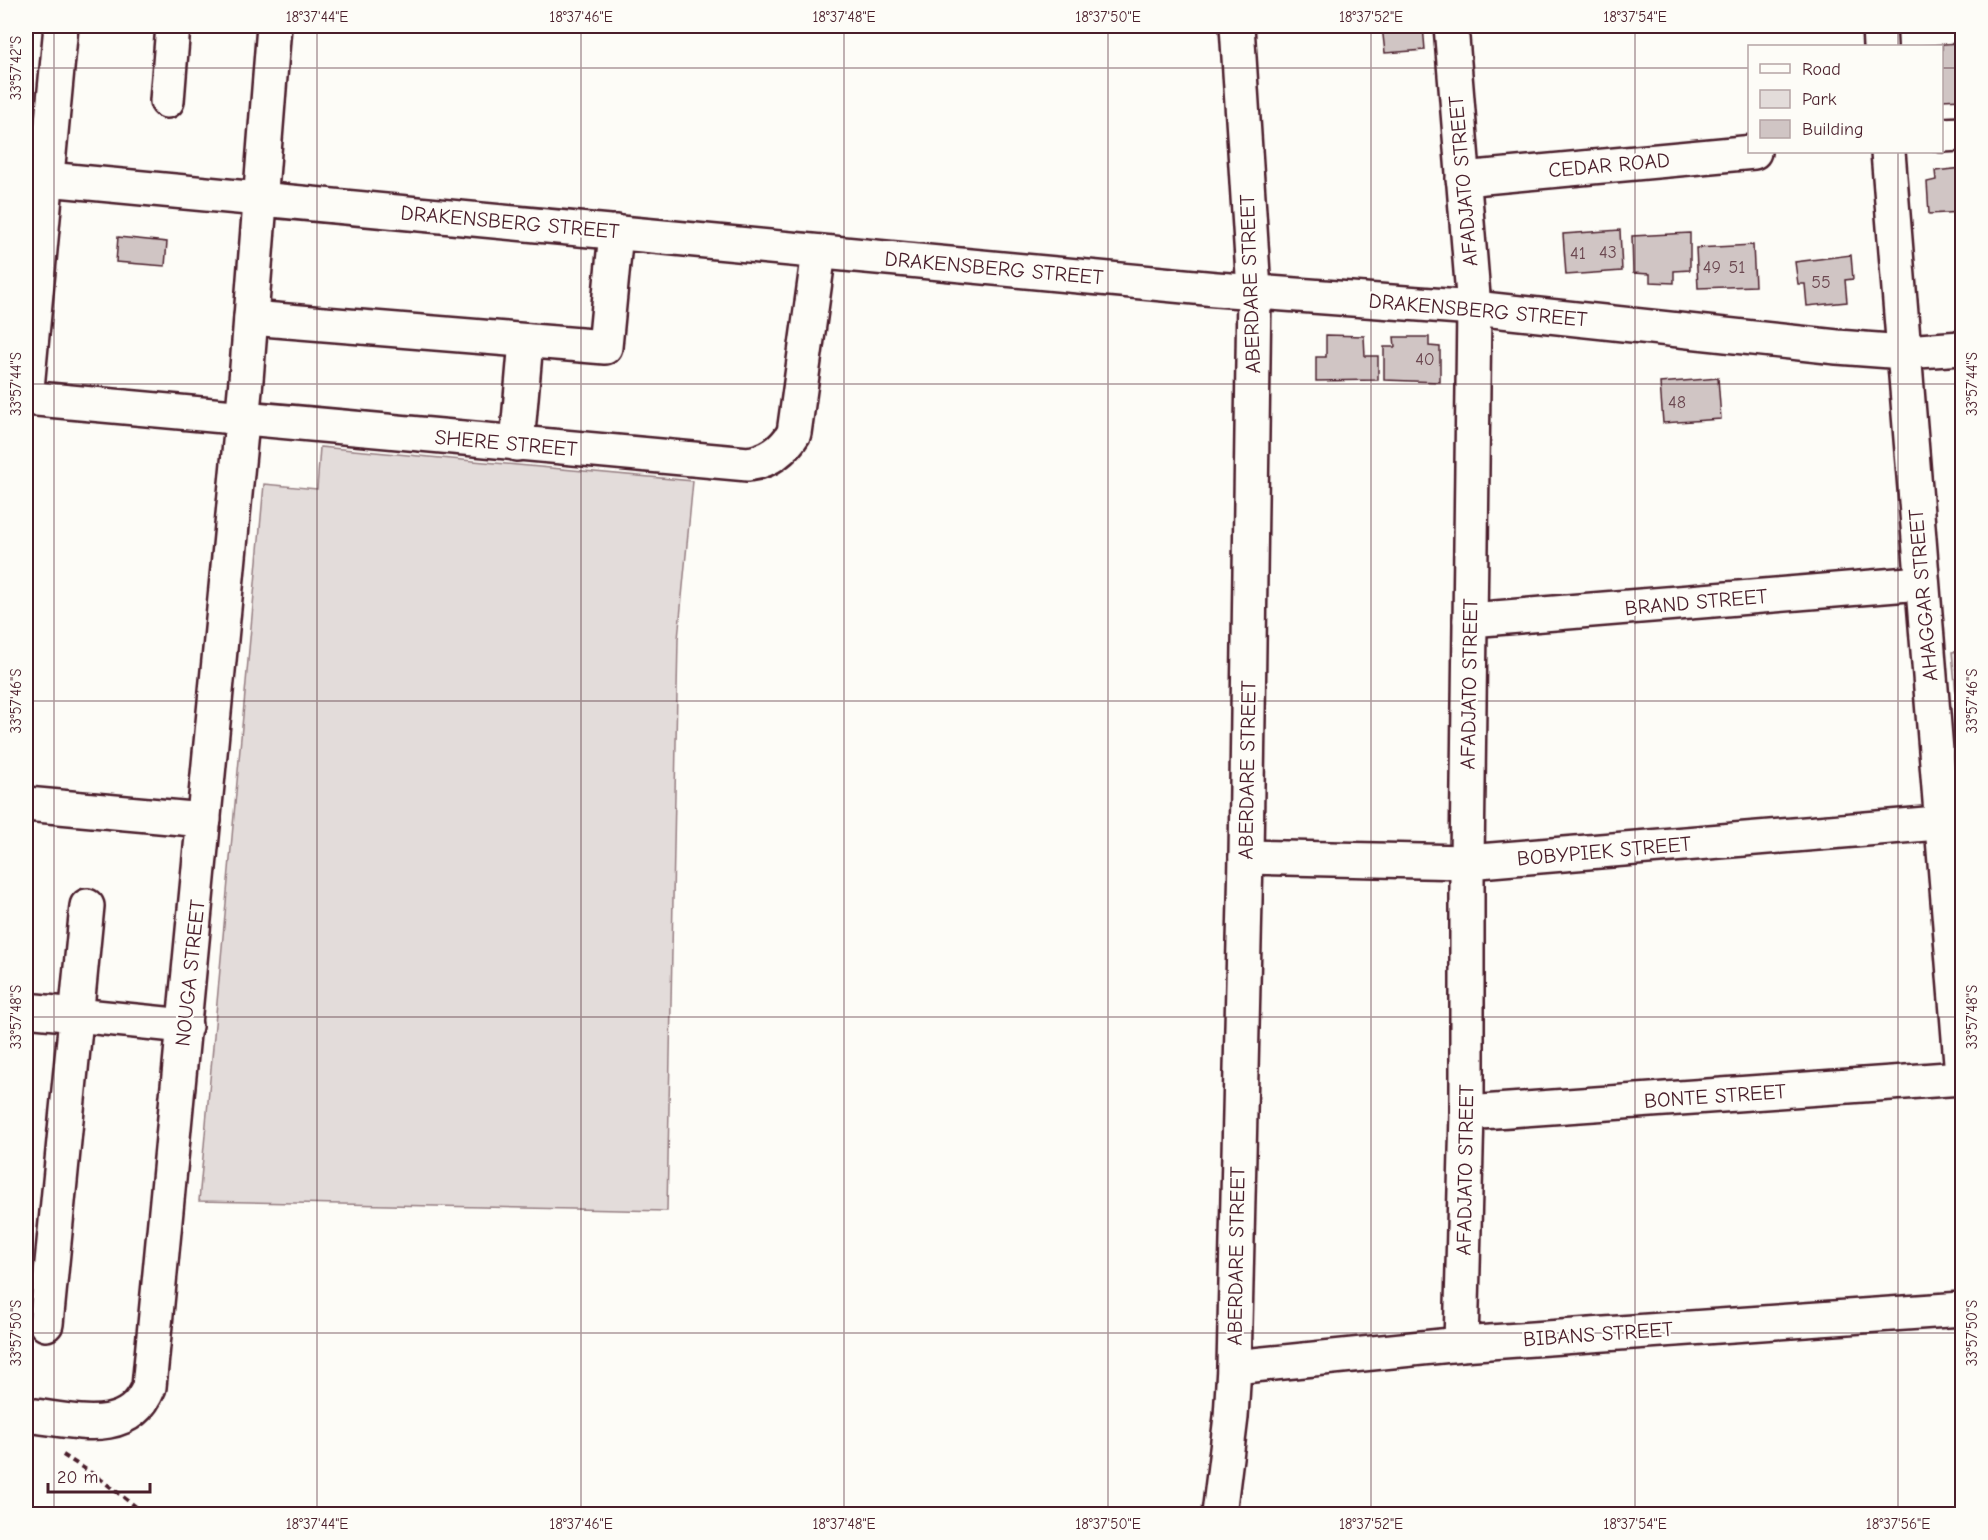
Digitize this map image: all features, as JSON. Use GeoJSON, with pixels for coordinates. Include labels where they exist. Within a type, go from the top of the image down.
{"type":"FeatureCollection","features":[{"type":"Feature","properties":{"kind":"street"},"geometry":{"type":"LineString","coordinates":[[26,398],[36,178],[60,26]]}},
{"type":"Feature","properties":{"kind":"street"},"geometry":{"type":"LineString","coordinates":[[167,101],[173,26]]}},
{"type":"Feature","properties":{"kind":"street","name":"NOUGA STREET"},"geometry":{"type":"LineString","coordinates":[[26,1414],[115,1421],[135,1411],[147,1394],[242,418],[274,26]]}},
{"type":"Feature","properties":{"kind":"street","name":"ABERDARE STREET"},"geometry":{"type":"LineString","coordinates":[[1219,1515],[1231,1417],[1234,1367],[1246,857],[1254,290],[1237,26]]}},
{"type":"Feature","properties":{"kind":"street","name":"AFADJATO STREET"},"geometry":{"type":"LineString","coordinates":[[1450,26],[1474,308],[1467,862],[1467,1113],[1461,1344]]}},
{"type":"Feature","properties":{"kind":"street"},"geometry":{"type":"LineString","coordinates":[[1878,26],[1880,45]]}},
{"type":"Feature","properties":{"kind":"street"},"geometry":{"type":"LineString","coordinates":[[1943,135],[1962,134]]}},
{"type":"Feature","properties":{"kind":"street","name":"CEDAR ROAD"},"geometry":{"type":"LineString","coordinates":[[1463,179],[1748,153]]}},
{"type":"Feature","properties":{"kind":"street","name":"AHAGGAR STREET"},"geometry":{"type":"LineString","coordinates":[[1888,153],[1922,584],[1952,822],[1962,1077]]}},
{"type":"Feature","properties":{"kind":"street","name":"DRAKENSBERG STREET"},"geometry":{"type":"LineString","coordinates":[[36,178],[1216,289],[1474,308],[1904,352],[1962,348]]}},
{"type":"Feature","properties":{"kind":"street"},"geometry":{"type":"LineString","coordinates":[[251,318],[605,347],[616,232]]}},
{"type":"Feature","properties":{"kind":"street","name":"SHERE STREET"},"geometry":{"type":"LineString","coordinates":[[26,398],[734,464],[754,463],[771,457],[788,442],[797,422],[819,252]]}},
{"type":"Feature","properties":{"kind":"street"},"geometry":{"type":"LineString","coordinates":[[517,444],[526,341]]}},
{"type":"Feature","properties":{"kind":"street","name":"BRAND STREET"},"geometry":{"type":"LineString","coordinates":[[1470,620],[1922,584]]}},
{"type":"Feature","properties":{"kind":"street"},"geometry":{"type":"LineString","coordinates":[[26,804],[204,820]]}},
{"type":"Feature","properties":{"kind":"street","name":"BOBYPIEK STREET"},"geometry":{"type":"LineString","coordinates":[[1246,857],[1467,862],[1952,822]]}},
{"type":"Feature","properties":{"kind":"street"},"geometry":{"type":"LineString","coordinates":[[46,1324],[74,1016],[87,906]]}},
{"type":"Feature","properties":{"kind":"street"},"geometry":{"type":"LineString","coordinates":[[26,1010],[184,1026]]}},
{"type":"Feature","properties":{"kind":"street","name":"BONTE STREET"},"geometry":{"type":"LineString","coordinates":[[1467,1113],[1962,1077]]}},
{"type":"Feature","properties":{"kind":"street","name":"BIBANS STREET"},"geometry":{"type":"LineString","coordinates":[[1234,1367],[1461,1344],[1962,1309]]}},
{"type":"Feature","properties":{"kind":"path"},"geometry":{"type":"LineString","coordinates":[[57,1452],[99,1478],[145,1515]]}},
{"type":"Feature","properties":{"kind":"green space"},"geometry":{"type":"Polygon","coordinates":[[[320,447],[693,481],[678,639],[667,1211],[199,1201],[264,484],[317,489],[320,447]]]}},
{"type":"Feature","properties":{"kind":"green space"},"geometry":{"type":"Polygon","coordinates":[[[1962,651],[1962,760],[1952,652],[1962,651]]]}},
{"type":"Feature","properties":{"kind":"building"},"geometry":{"type":"Polygon","coordinates":[[[1382,26],[1423,26],[1425,50],[1385,53],[1382,26]]]}},
{"type":"Feature","properties":{"kind":"building"},"geometry":{"type":"Polygon","coordinates":[[[1958,43],[1962,99],[1943,100],[1943,45],[1931,45],[1958,43]]]}},
{"type":"Feature","properties":{"kind":"building"},"geometry":{"type":"Polygon","coordinates":[[[1962,168],[1962,212],[1929,214],[1927,182],[1936,180],[1935,171],[1962,168]]]}},
{"type":"Feature","properties":{"kind":"building"},"geometry":{"type":"Polygon","coordinates":[[[1620,230],[1622,271],[1566,275],[1563,234],[1620,230]]]}},
{"type":"Feature","properties":{"kind":"building"},"geometry":{"type":"Polygon","coordinates":[[[1690,233],[1690,270],[1674,271],[1674,283],[1650,282],[1650,274],[1633,273],[1632,236],[1690,233]]]}},
{"type":"Feature","properties":{"kind":"building"},"geometry":{"type":"Polygon","coordinates":[[[118,237],[167,242],[165,266],[116,262],[118,237]]]}},
{"type":"Feature","properties":{"kind":"building"},"geometry":{"type":"Polygon","coordinates":[[[1753,245],[1755,286],[1698,288],[1696,248],[1753,245]]]}},
{"type":"Feature","properties":{"kind":"building"},"geometry":{"type":"Polygon","coordinates":[[[1851,255],[1853,279],[1845,280],[1847,302],[1807,306],[1805,284],[1798,284],[1795,262],[1851,255]]]}},
{"type":"Feature","properties":{"kind":"building"},"geometry":{"type":"Polygon","coordinates":[[[1326,335],[1364,336],[1365,356],[1378,356],[1378,380],[1316,381],[1316,357],[1326,357],[1326,335]]]}},
{"type":"Feature","properties":{"kind":"building"},"geometry":{"type":"Polygon","coordinates":[[[1394,337],[1429,337],[1429,346],[1440,347],[1440,382],[1384,380],[1384,347],[1395,347],[1394,337]]]}},
{"type":"Feature","properties":{"kind":"building"},"geometry":{"type":"Polygon","coordinates":[[[1718,378],[1721,419],[1663,423],[1660,383],[1718,378]]]}}]}
